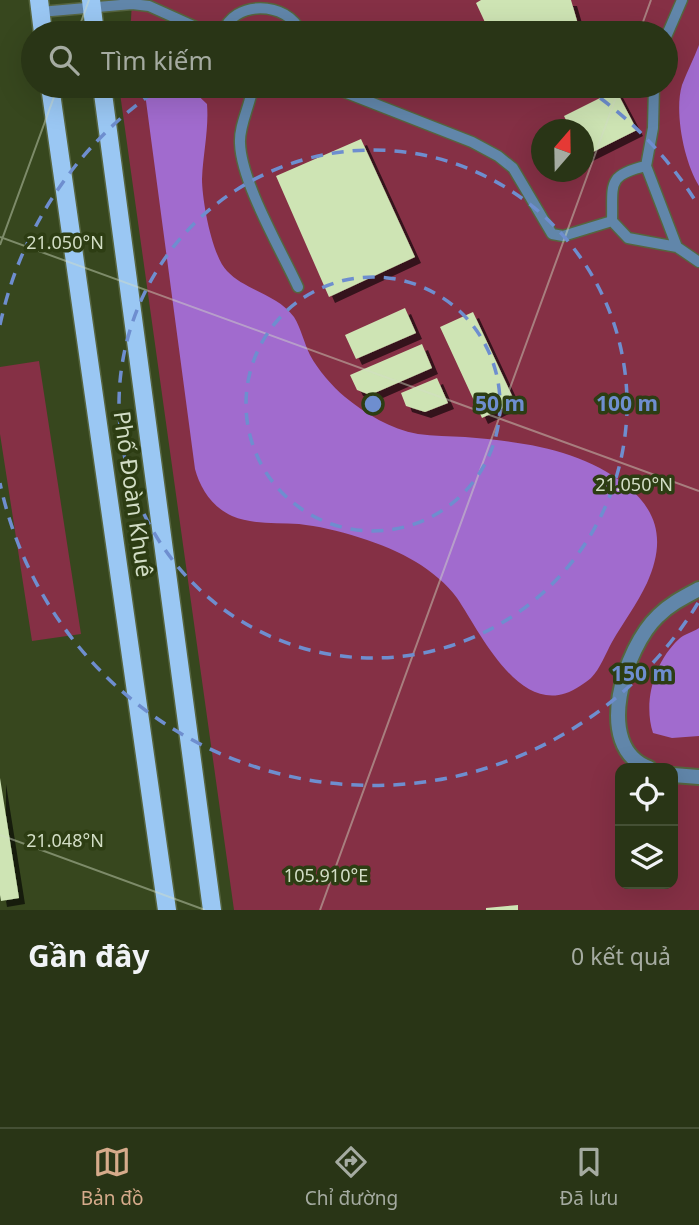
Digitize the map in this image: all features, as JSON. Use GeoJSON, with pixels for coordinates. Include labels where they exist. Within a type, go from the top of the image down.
{"type":"FeatureCollection","features":[{"type":"Feature","properties":{"kind":"main road","name":"Phố Đoàn Khuê"},"geometry":{"type":"LineString","coordinates":[[52,98],[167,910]]}},
{"type":"Feature","properties":{"kind":"main road","name":"Phố Đoàn Khuê"},"geometry":{"type":"LineString","coordinates":[[104,98],[212,910]]}},
{"type":"Feature","properties":{"kind":"street"},"geometry":{"type":"LineString","coordinates":[[639,763],[622,743],[617,715],[621,687],[643,635],[657,617],[678,600],[699,589]]}},
{"type":"Feature","properties":{"kind":"street"},"geometry":{"type":"LineString","coordinates":[[678,775],[699,777]]}},
{"type":"Feature","properties":{"kind":"lane"},"geometry":{"type":"LineString","coordinates":[[228,21],[247,2],[260,0],[274,2],[286,9],[297,21]]}},
{"type":"Feature","properties":{"kind":"lane"},"geometry":{"type":"LineString","coordinates":[[673,21],[682,0]]}},
{"type":"Feature","properties":{"kind":"lane"},"geometry":{"type":"LineString","coordinates":[[40,6],[149,6],[182,21]]}},
{"type":"Feature","properties":{"kind":"lane"},"geometry":{"type":"LineString","coordinates":[[251,98],[239,141],[243,169],[298,287]]}},
{"type":"Feature","properties":{"kind":"lane"},"geometry":{"type":"LineString","coordinates":[[360,98],[472,142],[498,156],[513,168],[552,234],[563,236],[612,221]]}},
{"type":"Feature","properties":{"kind":"lane"},"geometry":{"type":"LineString","coordinates":[[653,98],[653,128],[646,166],[677,247]]}},
{"type":"Feature","properties":{"kind":"lane"},"geometry":{"type":"LineString","coordinates":[[646,166],[627,170],[617,177],[612,188],[612,221],[628,238],[677,247],[699,261]]}},
{"type":"Feature","properties":{"kind":"shaded area"},"geometry":{"type":"Polygon","coordinates":[[[132,0],[699,0],[699,910],[234,910],[121,98],[678,98],[678,21],[131,21],[132,0]]]}},
{"type":"Feature","properties":{"kind":"shaded area"},"geometry":{"type":"Polygon","coordinates":[[[699,45],[699,186],[685,151],[679,109],[682,85],[699,45]]]}},
{"type":"Feature","properties":{"kind":"shaded area"},"geometry":{"type":"Polygon","coordinates":[[[146,98],[201,98],[207,104],[202,188],[209,227],[222,264],[235,278],[287,309],[294,317],[317,366],[345,397],[379,420],[408,432],[530,445],[590,463],[627,486],[647,508],[656,531],[656,556],[639,598],[589,680],[559,695],[540,694],[523,685],[506,670],[453,593],[427,569],[404,555],[359,537],[299,524],[257,522],[232,516],[218,508],[208,496],[195,469],[146,98]]]}},
{"type":"Feature","properties":{"kind":"shaded area"},"geometry":{"type":"Polygon","coordinates":[[[39,361],[81,634],[32,641],[0,434],[0,367],[39,361]]]}},
{"type":"Feature","properties":{"kind":"shaded area"},"geometry":{"type":"Polygon","coordinates":[[[699,628],[699,736],[672,738],[653,733],[649,708],[657,671],[670,648],[683,636],[699,628]]]}},
{"type":"Feature","properties":{"kind":"building"},"geometry":{"type":"Polygon","coordinates":[[[481,0],[571,0],[577,21],[484,21],[476,3],[481,0]]]}},
{"type":"Feature","properties":{"kind":"building"},"geometry":{"type":"Polygon","coordinates":[[[600,98],[620,98],[637,130],[594,152],[594,119],[566,119],[564,116],[600,98]]]}},
{"type":"Feature","properties":{"kind":"building"},"geometry":{"type":"Polygon","coordinates":[[[361,139],[415,257],[329,297],[276,176],[361,139]]]}},
{"type":"Feature","properties":{"kind":"building"},"geometry":{"type":"Polygon","coordinates":[[[405,308],[416,333],[356,359],[345,335],[405,308]]]}},
{"type":"Feature","properties":{"kind":"building"},"geometry":{"type":"Polygon","coordinates":[[[473,312],[515,402],[482,418],[440,327],[473,312]]]}},
{"type":"Feature","properties":{"kind":"building"},"geometry":{"type":"Polygon","coordinates":[[[422,344],[432,368],[370,395],[357,390],[350,375],[422,344]]]}},
{"type":"Feature","properties":{"kind":"building"},"geometry":{"type":"Polygon","coordinates":[[[437,378],[448,403],[425,412],[406,406],[401,393],[437,378]]]}},
{"type":"Feature","properties":{"kind":"building"},"geometry":{"type":"Polygon","coordinates":[[[0,778],[19,898],[1,901],[0,895],[0,778]]]}},
{"type":"Feature","properties":{"kind":"building"},"geometry":{"type":"Polygon","coordinates":[[[518,905],[518,910],[486,910],[486,908],[518,905]]]}}]}
